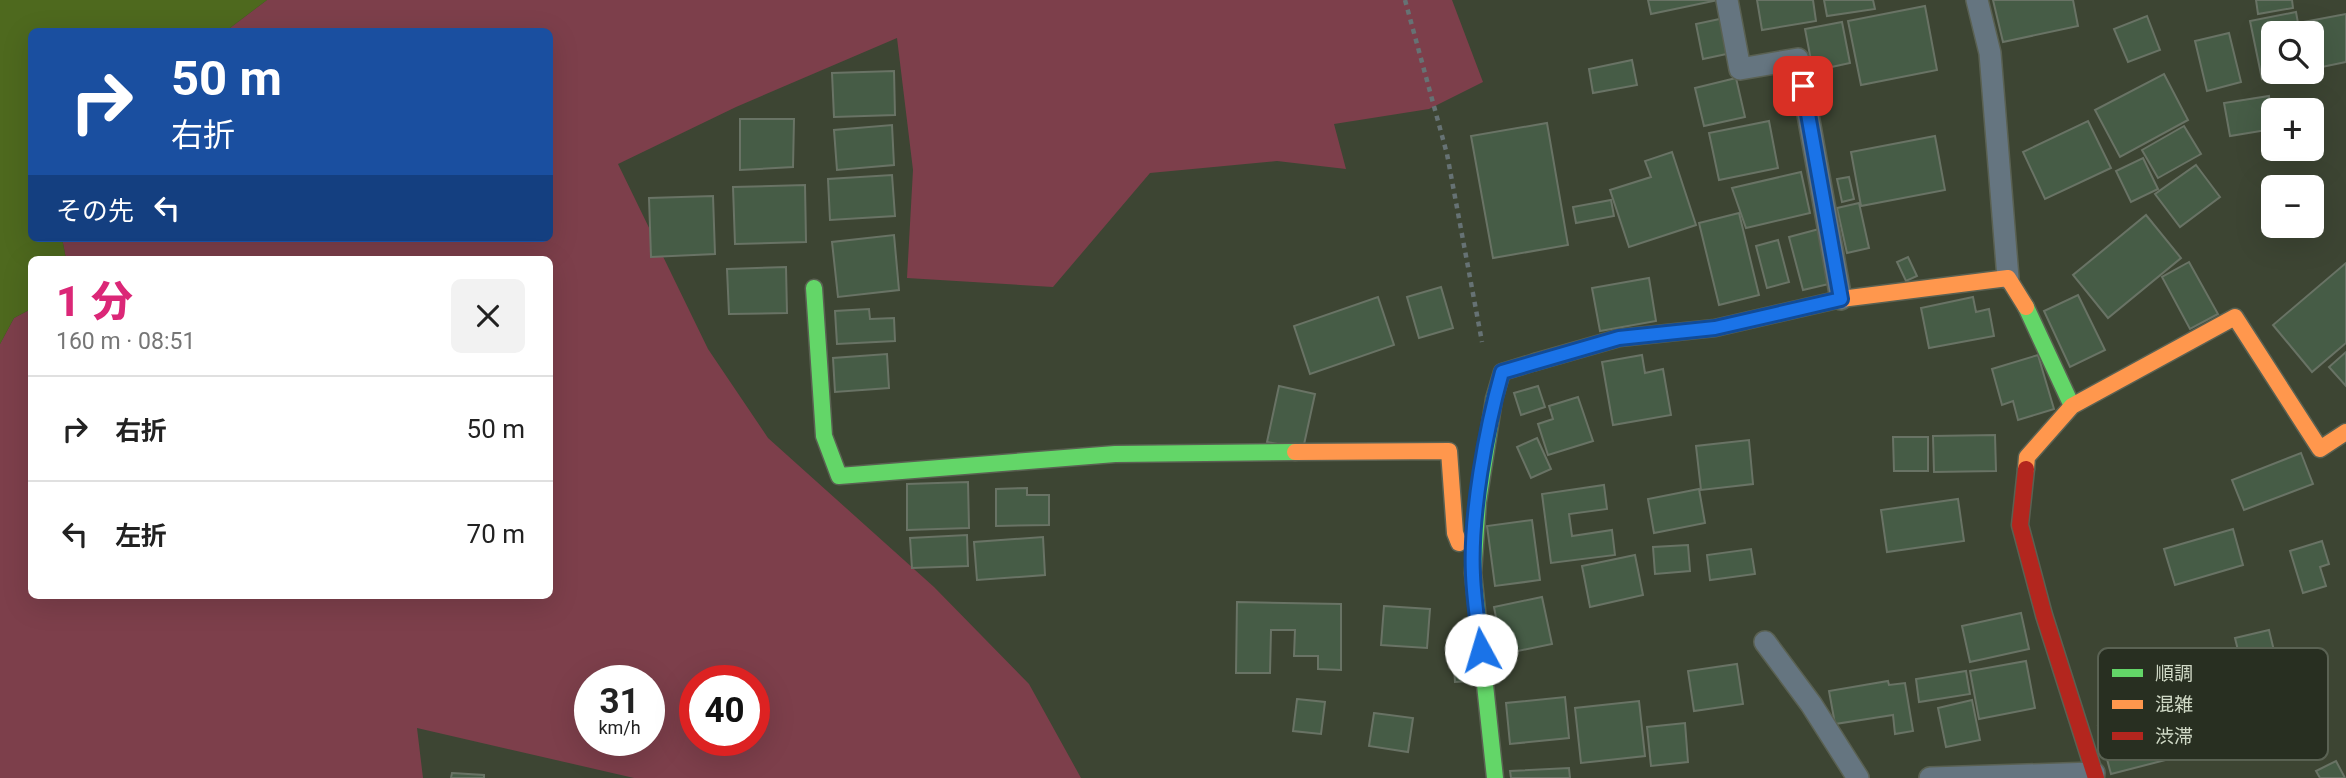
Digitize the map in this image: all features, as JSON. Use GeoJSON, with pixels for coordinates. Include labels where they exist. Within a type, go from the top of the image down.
{"type":"FeatureCollection","features":[{"type":"Feature","properties":{"kind":"street"},"geometry":{"type":"LineString","coordinates":[[1495,778],[1472,573],[1478,502],[1494,399],[1502,372],[1619,338],[1715,328],[1841,299],[2008,278],[2032,316],[2072,406]]}},
{"type":"Feature","properties":{"kind":"street"},"geometry":{"type":"LineString","coordinates":[[814,288],[824,436],[839,476],[1115,454],[1449,451],[1455,533],[1472,573]]}},
{"type":"Feature","properties":{"kind":"street"},"geometry":{"type":"LineString","coordinates":[[2095,776],[2044,615],[2020,525],[2028,457],[2072,406],[2235,317],[2320,449],[2346,432]]}},
{"type":"Feature","properties":{"kind":"lane"},"geometry":{"type":"LineString","coordinates":[[1727,0],[1740,69],[1798,59],[1841,299]]}},
{"type":"Feature","properties":{"kind":"lane"},"geometry":{"type":"LineString","coordinates":[[1977,0],[1990,52],[2008,278]]}},
{"type":"Feature","properties":{"kind":"lane"},"geometry":{"type":"LineString","coordinates":[[1765,642],[1811,704],[1858,778]]}},
{"type":"Feature","properties":{"kind":"lane"},"geometry":{"type":"LineString","coordinates":[[1930,778],[2095,776]]}},
{"type":"Feature","properties":{"kind":"path"},"geometry":{"type":"LineString","coordinates":[[1405,0],[1447,154],[1480,340],[1502,372]]}},
{"type":"Feature","properties":{"kind":"shaded area"},"geometry":{"type":"Polygon","coordinates":[[[0,0],[267,0],[230,28],[28,28],[28,242],[63,242],[65,256],[28,256],[28,311],[14,318],[0,344],[0,0]]]}},
{"type":"Feature","properties":{"kind":"shaded area"},"geometry":{"type":"Polygon","coordinates":[[[267,0],[1452,0],[1483,82],[1429,109],[1334,124],[1346,169],[1277,161],[1150,173],[1053,287],[907,278],[913,170],[897,38],[736,107],[618,164],[708,349],[768,438],[934,587],[1029,684],[1081,778],[634,778],[417,728],[423,778],[0,778],[0,344],[14,318],[28,311],[28,599],[553,599],[553,256],[65,256],[63,242],[553,242],[553,28],[230,28],[267,0]]]}},
{"type":"Feature","properties":{"kind":"building"},"geometry":{"type":"Polygon","coordinates":[[[1648,0],[1718,0],[1651,14],[1648,0]]]}},
{"type":"Feature","properties":{"kind":"building"},"geometry":{"type":"Polygon","coordinates":[[[1757,0],[1813,0],[1816,21],[1762,30],[1757,0]]]}},
{"type":"Feature","properties":{"kind":"building"},"geometry":{"type":"Polygon","coordinates":[[[1824,0],[1873,0],[1875,9],[1827,16],[1824,0]]]}},
{"type":"Feature","properties":{"kind":"building"},"geometry":{"type":"Polygon","coordinates":[[[1993,0],[2073,0],[2078,26],[2003,42],[1993,0]]]}},
{"type":"Feature","properties":{"kind":"building"},"geometry":{"type":"Polygon","coordinates":[[[2256,0],[2292,0],[2293,8],[2258,14],[2256,0]]]}},
{"type":"Feature","properties":{"kind":"building"},"geometry":{"type":"Polygon","coordinates":[[[1925,6],[1937,70],[1861,85],[1848,21],[1925,6]]]}},
{"type":"Feature","properties":{"kind":"building"},"geometry":{"type":"Polygon","coordinates":[[[2296,12],[2298,21],[2261,21],[2261,74],[2250,21],[2296,12]]]}},
{"type":"Feature","properties":{"kind":"building"},"geometry":{"type":"Polygon","coordinates":[[[2346,14],[2346,62],[2324,67],[2324,21],[2309,21],[2346,14]]]}},
{"type":"Feature","properties":{"kind":"building"},"geometry":{"type":"Polygon","coordinates":[[[2147,16],[2160,50],[2128,62],[2114,29],[2147,16]]]}},
{"type":"Feature","properties":{"kind":"building"},"geometry":{"type":"Polygon","coordinates":[[[1729,17],[1736,52],[1703,59],[1696,24],[1729,17]]]}},
{"type":"Feature","properties":{"kind":"building"},"geometry":{"type":"Polygon","coordinates":[[[1842,22],[1850,63],[1813,71],[1805,29],[1842,22]]]}},
{"type":"Feature","properties":{"kind":"building"},"geometry":{"type":"Polygon","coordinates":[[[2229,33],[2241,82],[2207,91],[2195,41],[2229,33]]]}},
{"type":"Feature","properties":{"kind":"building"},"geometry":{"type":"Polygon","coordinates":[[[1632,60],[1637,85],[1593,93],[1589,69],[1632,60]]]}},
{"type":"Feature","properties":{"kind":"building"},"geometry":{"type":"Polygon","coordinates":[[[894,71],[895,115],[834,117],[832,73],[894,71]]]}},
{"type":"Feature","properties":{"kind":"building"},"geometry":{"type":"Polygon","coordinates":[[[2164,74],[2188,120],[2120,157],[2095,110],[2164,74]]]}},
{"type":"Feature","properties":{"kind":"building"},"geometry":{"type":"Polygon","coordinates":[[[1736,78],[1745,117],[1704,126],[1695,88],[1736,78]]]}},
{"type":"Feature","properties":{"kind":"building"},"geometry":{"type":"Polygon","coordinates":[[[2269,96],[2261,98],[2261,131],[2230,136],[2224,103],[2269,96]]]}},
{"type":"Feature","properties":{"kind":"building"},"geometry":{"type":"Polygon","coordinates":[[[740,119],[794,119],[793,167],[740,170],[740,119]]]}},
{"type":"Feature","properties":{"kind":"building"},"geometry":{"type":"Polygon","coordinates":[[[1769,121],[1778,168],[1719,180],[1709,133],[1769,121]]]}},
{"type":"Feature","properties":{"kind":"building"},"geometry":{"type":"Polygon","coordinates":[[[2088,121],[2111,168],[2045,199],[2023,152],[2088,121]]]}},
{"type":"Feature","properties":{"kind":"building"},"geometry":{"type":"Polygon","coordinates":[[[1547,123],[1568,245],[1493,258],[1471,136],[1547,123]]]}},
{"type":"Feature","properties":{"kind":"building"},"geometry":{"type":"Polygon","coordinates":[[[892,125],[894,165],[837,170],[834,130],[892,125]]]}},
{"type":"Feature","properties":{"kind":"building"},"geometry":{"type":"Polygon","coordinates":[[[2184,126],[2201,154],[2158,178],[2142,150],[2184,126]]]}},
{"type":"Feature","properties":{"kind":"building"},"geometry":{"type":"Polygon","coordinates":[[[1935,136],[1945,190],[1861,206],[1851,152],[1935,136]]]}},
{"type":"Feature","properties":{"kind":"building"},"geometry":{"type":"Polygon","coordinates":[[[1672,152],[1696,225],[1629,247],[1610,190],[1651,177],[1645,161],[1672,152]]]}},
{"type":"Feature","properties":{"kind":"building"},"geometry":{"type":"Polygon","coordinates":[[[2143,158],[2158,189],[2131,202],[2116,171],[2143,158]]]}},
{"type":"Feature","properties":{"kind":"building"},"geometry":{"type":"Polygon","coordinates":[[[2196,165],[2220,197],[2180,227],[2155,194],[2196,165]]]}},
{"type":"Feature","properties":{"kind":"building"},"geometry":{"type":"Polygon","coordinates":[[[1801,172],[1810,213],[1746,228],[1732,188],[1801,172]]]}},
{"type":"Feature","properties":{"kind":"building"},"geometry":{"type":"Polygon","coordinates":[[[892,175],[895,216],[830,220],[828,179],[892,175]]]}},
{"type":"Feature","properties":{"kind":"building"},"geometry":{"type":"Polygon","coordinates":[[[1849,177],[1854,199],[1842,202],[1837,179],[1849,177]]]}},
{"type":"Feature","properties":{"kind":"building"},"geometry":{"type":"Polygon","coordinates":[[[805,185],[806,242],[735,244],[733,187],[805,185]]]}},
{"type":"Feature","properties":{"kind":"building"},"geometry":{"type":"Polygon","coordinates":[[[713,196],[715,254],[651,257],[649,198],[713,196]]]}},
{"type":"Feature","properties":{"kind":"building"},"geometry":{"type":"Polygon","coordinates":[[[1611,200],[1614,216],[1576,223],[1573,207],[1611,200]]]}},
{"type":"Feature","properties":{"kind":"building"},"geometry":{"type":"Polygon","coordinates":[[[1859,203],[1869,248],[1847,253],[1837,208],[1859,203]]]}},
{"type":"Feature","properties":{"kind":"building"},"geometry":{"type":"Polygon","coordinates":[[[1739,213],[1759,295],[1719,305],[1699,223],[1739,213]]]}},
{"type":"Feature","properties":{"kind":"building"},"geometry":{"type":"Polygon","coordinates":[[[2146,215],[2181,258],[2108,318],[2073,275],[2146,215]]]}},
{"type":"Feature","properties":{"kind":"building"},"geometry":{"type":"Polygon","coordinates":[[[1819,229],[1833,283],[1803,290],[1789,237],[1819,229]]]}},
{"type":"Feature","properties":{"kind":"building"},"geometry":{"type":"Polygon","coordinates":[[[894,235],[899,290],[838,297],[832,242],[894,235]]]}},
{"type":"Feature","properties":{"kind":"building"},"geometry":{"type":"Polygon","coordinates":[[[1778,240],[1789,282],[1767,288],[1756,246],[1778,240]]]}},
{"type":"Feature","properties":{"kind":"building"},"geometry":{"type":"Polygon","coordinates":[[[1908,257],[1917,276],[1906,281],[1897,262],[1908,257]]]}},
{"type":"Feature","properties":{"kind":"building"},"geometry":{"type":"Polygon","coordinates":[[[2189,262],[2218,314],[2190,329],[2162,277],[2189,262]]]}},
{"type":"Feature","properties":{"kind":"building"},"geometry":{"type":"Polygon","coordinates":[[[2346,263],[2346,343],[2312,372],[2273,325],[2346,263]]]}},
{"type":"Feature","properties":{"kind":"building"},"geometry":{"type":"Polygon","coordinates":[[[786,267],[787,313],[729,314],[727,269],[786,267]]]}},
{"type":"Feature","properties":{"kind":"building"},"geometry":{"type":"Polygon","coordinates":[[[1649,278],[1656,321],[1600,331],[1592,288],[1649,278]]]}},
{"type":"Feature","properties":{"kind":"building"},"geometry":{"type":"Polygon","coordinates":[[[1441,287],[1453,328],[1419,338],[1407,297],[1441,287]]]}},
{"type":"Feature","properties":{"kind":"building"},"geometry":{"type":"Polygon","coordinates":[[[2078,295],[2105,350],[2070,367],[2044,311],[2078,295]]]}},
{"type":"Feature","properties":{"kind":"building"},"geometry":{"type":"Polygon","coordinates":[[[1378,297],[1394,345],[1310,374],[1294,326],[1378,297]]]}},
{"type":"Feature","properties":{"kind":"building"},"geometry":{"type":"Polygon","coordinates":[[[1973,297],[1976,312],[1989,309],[1994,336],[1929,348],[1921,308],[1973,297]]]}},
{"type":"Feature","properties":{"kind":"building"},"geometry":{"type":"Polygon","coordinates":[[[869,309],[870,319],[894,318],[895,341],[837,344],[835,311],[869,309]]]}},
{"type":"Feature","properties":{"kind":"building"},"geometry":{"type":"Polygon","coordinates":[[[2346,352],[2346,386],[2329,367],[2346,352]]]}},
{"type":"Feature","properties":{"kind":"building"},"geometry":{"type":"Polygon","coordinates":[[[887,354],[889,388],[835,392],[833,358],[887,354]]]}},
{"type":"Feature","properties":{"kind":"building"},"geometry":{"type":"Polygon","coordinates":[[[1642,355],[1645,373],[1663,369],[1671,415],[1613,425],[1602,362],[1642,355]]]}},
{"type":"Feature","properties":{"kind":"building"},"geometry":{"type":"Polygon","coordinates":[[[2038,355],[2054,409],[2018,420],[2013,401],[2002,405],[1992,369],[2038,355]]]}},
{"type":"Feature","properties":{"kind":"building"},"geometry":{"type":"Polygon","coordinates":[[[1279,386],[1315,394],[1303,449],[1267,442],[1279,386]]]}},
{"type":"Feature","properties":{"kind":"building"},"geometry":{"type":"Polygon","coordinates":[[[1538,386],[1545,407],[1521,415],[1514,393],[1538,386]]]}},
{"type":"Feature","properties":{"kind":"building"},"geometry":{"type":"Polygon","coordinates":[[[1578,397],[1593,441],[1548,455],[1538,424],[1553,419],[1549,406],[1578,397]]]}},
{"type":"Feature","properties":{"kind":"building"},"geometry":{"type":"Polygon","coordinates":[[[1995,435],[1996,471],[1934,472],[1933,436],[1995,435]]]}},
{"type":"Feature","properties":{"kind":"building"},"geometry":{"type":"Polygon","coordinates":[[[1893,437],[1928,437],[1928,471],[1894,471],[1893,437]]]}},
{"type":"Feature","properties":{"kind":"building"},"geometry":{"type":"Polygon","coordinates":[[[1537,438],[1551,469],[1531,478],[1517,447],[1537,438]]]}},
{"type":"Feature","properties":{"kind":"building"},"geometry":{"type":"Polygon","coordinates":[[[1749,440],[1753,484],[1701,490],[1696,446],[1749,440]]]}},
{"type":"Feature","properties":{"kind":"building"},"geometry":{"type":"Polygon","coordinates":[[[2301,453],[2313,484],[2244,510],[2232,480],[2301,453]]]}},
{"type":"Feature","properties":{"kind":"building"},"geometry":{"type":"Polygon","coordinates":[[[968,482],[969,528],[907,530],[907,484],[968,482]]]}},
{"type":"Feature","properties":{"kind":"building"},"geometry":{"type":"Polygon","coordinates":[[[1604,485],[1607,509],[1569,514],[1572,536],[1612,530],[1615,555],[1551,563],[1542,494],[1604,485]]]}},
{"type":"Feature","properties":{"kind":"building"},"geometry":{"type":"Polygon","coordinates":[[[1027,488],[1027,495],[1049,495],[1049,525],[996,526],[996,489],[1027,488]]]}},
{"type":"Feature","properties":{"kind":"building"},"geometry":{"type":"Polygon","coordinates":[[[1699,489],[1705,523],[1654,533],[1648,499],[1699,489]]]}},
{"type":"Feature","properties":{"kind":"building"},"geometry":{"type":"Polygon","coordinates":[[[1958,499],[1964,541],[1887,552],[1881,510],[1958,499]]]}},
{"type":"Feature","properties":{"kind":"building"},"geometry":{"type":"Polygon","coordinates":[[[1532,520],[1540,580],[1495,586],[1487,526],[1532,520]]]}},
{"type":"Feature","properties":{"kind":"building"},"geometry":{"type":"Polygon","coordinates":[[[2233,529],[2243,565],[2175,585],[2164,549],[2233,529]]]}},
{"type":"Feature","properties":{"kind":"building"},"geometry":{"type":"Polygon","coordinates":[[[967,535],[968,566],[912,568],[910,538],[967,535]]]}},
{"type":"Feature","properties":{"kind":"building"},"geometry":{"type":"Polygon","coordinates":[[[1043,537],[1045,575],[977,580],[974,542],[1043,537]]]}},
{"type":"Feature","properties":{"kind":"building"},"geometry":{"type":"Polygon","coordinates":[[[2322,541],[2329,564],[2320,567],[2326,586],[2303,593],[2290,551],[2322,541]]]}},
{"type":"Feature","properties":{"kind":"building"},"geometry":{"type":"Polygon","coordinates":[[[1688,545],[1690,571],[1655,574],[1653,547],[1688,545]]]}},
{"type":"Feature","properties":{"kind":"building"},"geometry":{"type":"Polygon","coordinates":[[[1751,549],[1755,574],[1710,580],[1707,555],[1751,549]]]}},
{"type":"Feature","properties":{"kind":"building"},"geometry":{"type":"Polygon","coordinates":[[[1635,555],[1643,595],[1590,607],[1582,566],[1635,555]]]}},
{"type":"Feature","properties":{"kind":"building"},"geometry":{"type":"Polygon","coordinates":[[[1542,597],[1552,644],[1503,654],[1494,607],[1542,597]]]}},
{"type":"Feature","properties":{"kind":"building"},"geometry":{"type":"Polygon","coordinates":[[[1237,602],[1341,604],[1341,670],[1318,669],[1318,656],[1294,656],[1295,630],[1271,630],[1270,673],[1236,673],[1237,602]]]}},
{"type":"Feature","properties":{"kind":"building"},"geometry":{"type":"Polygon","coordinates":[[[1384,606],[1430,609],[1427,648],[1381,645],[1384,606]]]}},
{"type":"Feature","properties":{"kind":"building"},"geometry":{"type":"Polygon","coordinates":[[[2021,613],[2029,649],[1970,662],[1962,626],[2021,613]]]}},
{"type":"Feature","properties":{"kind":"building"},"geometry":{"type":"Polygon","coordinates":[[[2269,630],[2273,648],[2237,648],[2235,638],[2269,630]]]}},
{"type":"Feature","properties":{"kind":"building"},"geometry":{"type":"Polygon","coordinates":[[[2026,661],[2035,708],[1979,719],[1970,671],[2026,661]]]}},
{"type":"Feature","properties":{"kind":"building"},"geometry":{"type":"Polygon","coordinates":[[[1469,664],[1470,681],[1455,682],[1454,666],[1469,664]]]}},
{"type":"Feature","properties":{"kind":"building"},"geometry":{"type":"Polygon","coordinates":[[[1737,664],[1743,704],[1694,711],[1688,671],[1737,664]]]}},
{"type":"Feature","properties":{"kind":"building"},"geometry":{"type":"Polygon","coordinates":[[[1966,671],[1970,694],[1919,702],[1916,679],[1966,671]]]}},
{"type":"Feature","properties":{"kind":"building"},"geometry":{"type":"Polygon","coordinates":[[[1888,681],[1889,685],[1905,683],[1913,731],[1895,734],[1893,715],[1835,724],[1829,691],[1888,681]]]}},
{"type":"Feature","properties":{"kind":"building"},"geometry":{"type":"Polygon","coordinates":[[[1565,697],[1569,738],[1510,744],[1506,703],[1565,697]]]}},
{"type":"Feature","properties":{"kind":"building"},"geometry":{"type":"Polygon","coordinates":[[[1297,699],[1325,702],[1321,734],[1293,731],[1297,699]]]}},
{"type":"Feature","properties":{"kind":"building"},"geometry":{"type":"Polygon","coordinates":[[[1972,700],[1980,740],[1946,747],[1938,708],[1972,700]]]}},
{"type":"Feature","properties":{"kind":"building"},"geometry":{"type":"Polygon","coordinates":[[[1639,701],[1645,756],[1581,763],[1575,708],[1639,701]]]}},
{"type":"Feature","properties":{"kind":"building"},"geometry":{"type":"Polygon","coordinates":[[[1374,713],[1413,718],[1408,752],[1369,746],[1374,713]]]}},
{"type":"Feature","properties":{"kind":"building"},"geometry":{"type":"Polygon","coordinates":[[[1685,723],[1688,762],[1651,766],[1647,727],[1685,723]]]}},
{"type":"Feature","properties":{"kind":"building"},"geometry":{"type":"Polygon","coordinates":[[[2107,760],[2166,760],[2111,774],[2107,760]]]}},
{"type":"Feature","properties":{"kind":"building"},"geometry":{"type":"Polygon","coordinates":[[[2336,761],[2345,778],[2320,778],[2316,771],[2336,761]]]}},
{"type":"Feature","properties":{"kind":"building"},"geometry":{"type":"Polygon","coordinates":[[[1569,768],[1570,778],[1511,778],[1510,771],[1569,768]]]}},
{"type":"Feature","properties":{"kind":"building"},"geometry":{"type":"Polygon","coordinates":[[[452,773],[484,775],[484,778],[451,778],[452,773]]]}},
{"type":"Feature","properties":{"kind":"traffic: fast"},"geometry":{"type":"LineString","coordinates":[[814,288],[824,436],[839,476],[1115,454],[1295,452]]}},
{"type":"Feature","properties":{"kind":"traffic: fast"},"geometry":{"type":"LineString","coordinates":[[2026,307],[2072,406]]}},
{"type":"Feature","properties":{"kind":"traffic: fast"},"geometry":{"type":"LineString","coordinates":[[1495,778],[1473,573],[1478,502],[1494,399],[1502,372],[1535,362]]}},
{"type":"Feature","properties":{"kind":"traffic: slow"},"geometry":{"type":"LineString","coordinates":[[1535,362],[1619,338],[1715,328],[1841,299],[2008,278],[2026,307]]}},
{"type":"Feature","properties":{"kind":"traffic: slow"},"geometry":{"type":"LineString","coordinates":[[2026,469],[2027,457],[2072,406],[2235,317],[2320,449],[2346,432]]}},
{"type":"Feature","properties":{"kind":"traffic: slow"},"geometry":{"type":"LineString","coordinates":[[1295,452],[1449,451],[1455,533],[1459,543]]}},
{"type":"Feature","properties":{"kind":"traffic: jam"},"geometry":{"type":"LineString","coordinates":[[2026,469],[2020,525],[2044,615],[2096,778]]}},
{"type":"Feature","properties":{"kind":"route"},"geometry":{"type":"LineString","coordinates":[[1481,650],[1472,573],[1478,502],[1494,399],[1502,372],[1619,338],[1715,328],[1841,299],[1803,86]]}}]}
